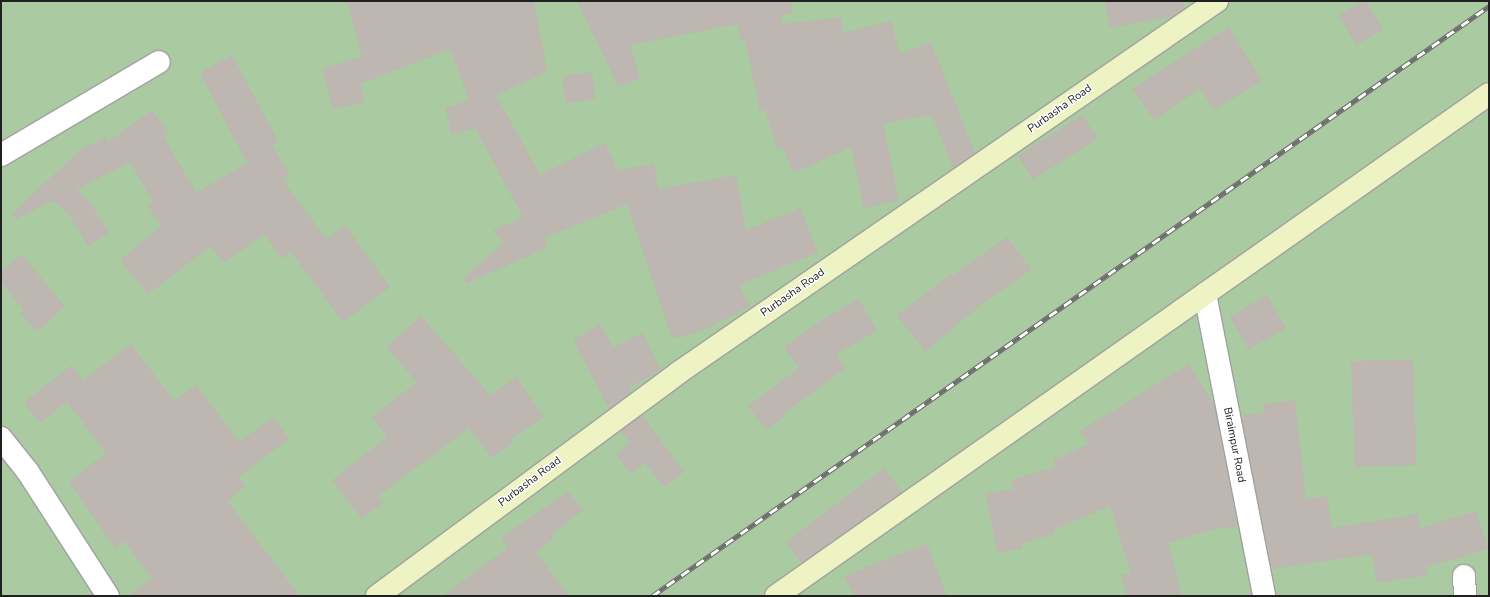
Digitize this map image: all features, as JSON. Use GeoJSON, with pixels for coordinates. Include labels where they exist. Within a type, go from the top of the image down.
{"type":"FeatureCollection","features":[{"type":"Feature","properties":{"kind":"street","name":"Purbasha Road"},"geometry":{"type":"LineString","coordinates":[[377,596],[678,373],[1217,1]]}},
{"type":"Feature","properties":{"kind":"street"},"geometry":{"type":"LineString","coordinates":[[1,155],[159,62]]}},
{"type":"Feature","properties":{"kind":"street"},"geometry":{"type":"LineString","coordinates":[[776,596],[1489,94]]}},
{"type":"Feature","properties":{"kind":"street","name":"Biraimpur Road"},"geometry":{"type":"LineString","coordinates":[[1205,294],[1264,596]]}},
{"type":"Feature","properties":{"kind":"street"},"geometry":{"type":"LineString","coordinates":[[1,438],[28,472],[108,596]]}},
{"type":"Feature","properties":{"kind":"green space"},"geometry":{"type":"Polygon","coordinates":[[[1,1],[1489,1],[1489,596],[1,596],[1,1]]]}},
{"type":"Feature","properties":{"kind":"building"},"geometry":{"type":"Polygon","coordinates":[[[347,1],[534,1],[547,72],[496,95],[540,175],[605,143],[618,170],[654,164],[658,189],[736,175],[746,230],[800,208],[818,252],[739,285],[750,306],[700,332],[672,338],[627,204],[544,238],[548,247],[467,283],[464,278],[503,243],[493,230],[523,217],[475,128],[452,135],[445,108],[469,100],[450,49],[360,84],[365,102],[333,110],[322,68],[362,57],[347,1]]]}},
{"type":"Feature","properties":{"kind":"building"},"geometry":{"type":"Polygon","coordinates":[[[577,1],[791,1],[793,13],[781,15],[782,24],[841,17],[843,33],[891,21],[900,54],[931,42],[975,153],[953,168],[932,115],[883,123],[899,200],[864,208],[851,147],[794,173],[782,147],[777,149],[765,110],[760,111],[745,40],[740,40],[738,24],[630,45],[640,79],[618,86],[577,1]]]}},
{"type":"Feature","properties":{"kind":"building"},"geometry":{"type":"Polygon","coordinates":[[[1105,1],[1183,1],[1184,9],[1174,16],[1110,28],[1105,1]]]}},
{"type":"Feature","properties":{"kind":"building"},"geometry":{"type":"Polygon","coordinates":[[[1363,1],[1366,1],[1383,30],[1356,45],[1339,15],[1363,1]]]}},
{"type":"Feature","properties":{"kind":"building"},"geometry":{"type":"Polygon","coordinates":[[[1229,27],[1262,81],[1214,110],[1200,88],[1154,120],[1132,89],[1229,27]]]}},
{"type":"Feature","properties":{"kind":"building"},"geometry":{"type":"Polygon","coordinates":[[[232,55],[278,141],[272,145],[290,176],[283,180],[326,239],[345,225],[390,287],[343,322],[291,252],[282,259],[264,234],[224,263],[211,246],[148,294],[120,260],[161,226],[148,206],[153,202],[130,162],[77,189],[90,203],[109,233],[88,246],[71,218],[54,200],[16,219],[12,214],[81,149],[106,137],[108,142],[152,110],[169,133],[164,137],[196,193],[247,163],[200,73],[232,55]]]}},
{"type":"Feature","properties":{"kind":"building"},"geometry":{"type":"Polygon","coordinates":[[[592,72],[596,99],[566,103],[562,76],[592,72]]]}},
{"type":"Feature","properties":{"kind":"building"},"geometry":{"type":"Polygon","coordinates":[[[1083,115],[1098,139],[1033,180],[1018,156],[1083,115]]]}},
{"type":"Feature","properties":{"kind":"building"},"geometry":{"type":"Polygon","coordinates":[[[1007,237],[1031,270],[979,306],[925,352],[897,315],[951,274],[952,276],[1007,237]]]}},
{"type":"Feature","properties":{"kind":"building"},"geometry":{"type":"Polygon","coordinates":[[[22,254],[65,307],[37,331],[20,313],[24,310],[1,282],[1,271],[22,254]]]}},
{"type":"Feature","properties":{"kind":"building"},"geometry":{"type":"Polygon","coordinates":[[[1267,295],[1286,328],[1249,349],[1230,316],[1267,295]]]}},
{"type":"Feature","properties":{"kind":"building"},"geometry":{"type":"Polygon","coordinates":[[[859,299],[877,331],[836,354],[846,368],[784,413],[785,416],[766,430],[748,406],[799,368],[784,347],[823,319],[859,299]]]}},
{"type":"Feature","properties":{"kind":"building"},"geometry":{"type":"Polygon","coordinates":[[[421,316],[490,395],[516,377],[544,417],[511,439],[514,442],[492,458],[469,428],[378,496],[383,503],[362,519],[332,480],[387,437],[372,417],[417,382],[386,347],[421,316]]]}},
{"type":"Feature","properties":{"kind":"building"},"geometry":{"type":"Polygon","coordinates":[[[600,324],[613,347],[643,333],[661,370],[628,388],[631,393],[609,409],[573,340],[600,324]]]}},
{"type":"Feature","properties":{"kind":"building"},"geometry":{"type":"Polygon","coordinates":[[[131,344],[174,401],[196,385],[239,442],[273,417],[289,439],[238,477],[246,486],[227,501],[300,596],[129,596],[152,578],[124,541],[115,548],[69,482],[106,453],[67,402],[40,423],[24,402],[72,365],[83,380],[131,344]]]}},
{"type":"Feature","properties":{"kind":"building"},"geometry":{"type":"Polygon","coordinates":[[[1413,359],[1417,465],[1355,467],[1351,361],[1413,359]]]}},
{"type":"Feature","properties":{"kind":"building"},"geometry":{"type":"Polygon","coordinates":[[[1189,364],[1214,404],[1238,526],[1211,530],[1168,543],[1182,596],[1126,596],[1121,575],[1131,573],[1110,506],[1053,530],[1054,534],[1021,543],[1022,549],[997,553],[986,494],[1014,489],[1011,480],[1056,467],[1053,460],[1089,444],[1080,431],[1189,364]]]}},
{"type":"Feature","properties":{"kind":"building"},"geometry":{"type":"Polygon","coordinates":[[[1295,400],[1306,499],[1327,496],[1332,528],[1418,514],[1420,528],[1476,511],[1488,549],[1426,567],[1428,575],[1377,583],[1372,554],[1272,569],[1241,416],[1264,412],[1263,404],[1295,400]]]}},
{"type":"Feature","properties":{"kind":"building"},"geometry":{"type":"Polygon","coordinates":[[[642,415],[684,472],[664,487],[645,463],[631,474],[616,454],[630,443],[621,431],[642,415]]]}},
{"type":"Feature","properties":{"kind":"building"},"geometry":{"type":"Polygon","coordinates":[[[884,468],[902,492],[801,563],[786,542],[884,468]]]}},
{"type":"Feature","properties":{"kind":"building"},"geometry":{"type":"Polygon","coordinates":[[[568,491],[583,510],[551,535],[554,539],[536,552],[569,596],[442,596],[508,548],[501,538],[568,491]]]}},
{"type":"Feature","properties":{"kind":"building"},"geometry":{"type":"Polygon","coordinates":[[[927,544],[947,596],[855,596],[844,576],[927,544]]]}},
{"type":"Feature","properties":{"kind":"railway"},"geometry":{"type":"LineString","coordinates":[[652,596],[1489,6]]}}]}
